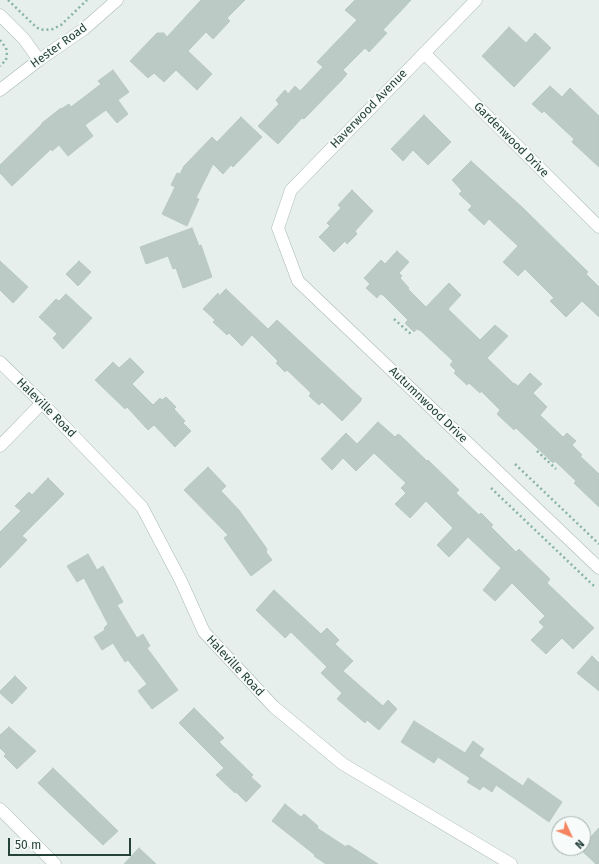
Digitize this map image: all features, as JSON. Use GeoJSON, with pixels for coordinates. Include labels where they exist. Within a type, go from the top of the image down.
{"type":"FeatureCollection","features":[{"type":"Feature","properties":{"kind":"street","name":"Hester Road"},"geometry":{"type":"LineString","coordinates":[[0,90],[39,60],[84,29],[116,0]]}},
{"type":"Feature","properties":{"kind":"street","name":"Haverwood Avenue"},"geometry":{"type":"LineString","coordinates":[[278,228],[291,190],[476,0]]}},
{"type":"Feature","properties":{"kind":"street"},"geometry":{"type":"LineString","coordinates":[[0,15],[24,39],[39,60]]}},
{"type":"Feature","properties":{"kind":"street","name":"Gardenwood Drive"},"geometry":{"type":"LineString","coordinates":[[424,53],[599,227]]}},
{"type":"Feature","properties":{"kind":"street","name":"Autumnwood Drive"},"geometry":{"type":"LineString","coordinates":[[278,228],[298,281],[599,568]]}},
{"type":"Feature","properties":{"kind":"street","name":"Haleville Road"},"geometry":{"type":"LineString","coordinates":[[0,362],[42,403],[142,507],[204,632],[274,707],[343,764],[511,864]]}},
{"type":"Feature","properties":{"kind":"street"},"geometry":{"type":"LineString","coordinates":[[0,446],[42,403]]}},
{"type":"Feature","properties":{"kind":"street"},"geometry":{"type":"LineString","coordinates":[[0,808],[56,864]]}},
{"type":"Feature","properties":{"kind":"path"},"geometry":{"type":"LineString","coordinates":[[8,0],[34,25],[45,30],[53,29],[61,24],[87,0]]}},
{"type":"Feature","properties":{"kind":"path"},"geometry":{"type":"LineString","coordinates":[[0,40],[7,52],[6,60],[0,66]]}},
{"type":"Feature","properties":{"kind":"path"},"geometry":{"type":"LineString","coordinates":[[394,319],[412,335]]}},
{"type":"Feature","properties":{"kind":"path"},"geometry":{"type":"LineString","coordinates":[[538,452],[556,469]]}},
{"type":"Feature","properties":{"kind":"path"},"geometry":{"type":"LineString","coordinates":[[514,464],[599,544]]}},
{"type":"Feature","properties":{"kind":"path"},"geometry":{"type":"LineString","coordinates":[[491,488],[595,587]]}},
{"type":"Feature","properties":{"kind":"building"},"geometry":{"type":"Polygon","coordinates":[[[201,0],[245,0],[227,18],[230,21],[213,39],[206,32],[188,51],[212,74],[197,90],[176,70],[164,82],[154,73],[148,78],[130,61],[157,33],[164,33],[167,37],[201,0]]]}},
{"type":"Feature","properties":{"kind":"building"},"geometry":{"type":"Polygon","coordinates":[[[355,0],[411,0],[383,30],[387,33],[369,52],[365,48],[343,70],[347,74],[342,80],[304,119],[302,118],[278,144],[258,126],[279,104],[276,100],[285,90],[288,94],[295,86],[300,91],[323,67],[317,62],[357,20],[345,10],[355,0]]]}},
{"type":"Feature","properties":{"kind":"building"},"geometry":{"type":"Polygon","coordinates":[[[509,27],[526,43],[535,33],[551,48],[514,87],[482,56],[509,27]]]}},
{"type":"Feature","properties":{"kind":"building"},"geometry":{"type":"Polygon","coordinates":[[[113,70],[129,92],[118,100],[128,114],[117,123],[106,110],[85,125],[93,136],[68,156],[59,145],[52,151],[51,149],[12,186],[0,173],[0,165],[42,123],[61,108],[69,104],[71,107],[101,84],[98,81],[113,70]]]}},
{"type":"Feature","properties":{"kind":"building"},"geometry":{"type":"Polygon","coordinates":[[[550,86],[562,97],[570,88],[599,116],[599,167],[572,142],[574,139],[544,111],[542,113],[532,104],[550,86]]]}},
{"type":"Feature","properties":{"kind":"building"},"geometry":{"type":"Polygon","coordinates":[[[424,115],[451,142],[428,165],[413,150],[403,161],[391,149],[424,115]]]}},
{"type":"Feature","properties":{"kind":"building"},"geometry":{"type":"Polygon","coordinates":[[[241,117],[262,137],[233,167],[231,165],[223,174],[213,164],[196,198],[199,199],[187,226],[162,214],[175,187],[171,185],[177,173],[180,174],[184,166],[212,137],[217,142],[241,117]]]}},
{"type":"Feature","properties":{"kind":"building"},"geometry":{"type":"Polygon","coordinates":[[[471,161],[523,208],[588,272],[586,274],[599,287],[599,317],[582,301],[566,317],[550,301],[554,298],[525,269],[518,276],[503,262],[518,246],[489,219],[484,225],[468,210],[472,206],[459,194],[462,191],[452,180],[471,161]]]}},
{"type":"Feature","properties":{"kind":"building"},"geometry":{"type":"Polygon","coordinates":[[[352,190],[373,211],[355,231],[357,234],[347,244],[345,241],[334,252],[319,237],[330,226],[327,223],[341,208],[338,205],[352,190]]]}},
{"type":"Feature","properties":{"kind":"building"},"geometry":{"type":"Polygon","coordinates":[[[192,228],[199,246],[201,245],[212,277],[183,288],[176,268],[173,269],[168,256],[146,264],[140,247],[192,228]]]}},
{"type":"Feature","properties":{"kind":"building"},"geometry":{"type":"Polygon","coordinates":[[[397,251],[409,262],[399,273],[402,276],[400,278],[409,288],[408,289],[426,307],[449,283],[461,295],[448,309],[480,340],[495,325],[508,336],[487,358],[518,386],[530,373],[542,384],[533,393],[547,407],[540,415],[563,437],[567,433],[576,441],[572,445],[582,455],[580,456],[599,474],[599,507],[574,483],[576,481],[555,461],[553,463],[516,428],[514,430],[497,414],[500,410],[481,391],[480,393],[469,383],[467,385],[454,373],[456,371],[450,365],[453,361],[421,331],[417,329],[414,332],[405,323],[408,320],[383,295],[380,294],[377,298],[366,288],[370,284],[364,278],[381,260],[385,264],[397,251]]]}},
{"type":"Feature","properties":{"kind":"building"},"geometry":{"type":"Polygon","coordinates":[[[0,261],[28,287],[13,303],[0,290],[0,261]]]}},
{"type":"Feature","properties":{"kind":"building"},"geometry":{"type":"Polygon","coordinates":[[[79,261],[91,272],[78,286],[66,274],[79,261]]]}},
{"type":"Feature","properties":{"kind":"building"},"geometry":{"type":"Polygon","coordinates":[[[226,289],[268,329],[277,320],[362,399],[342,421],[322,402],[319,405],[309,396],[311,393],[287,370],[285,372],[276,363],[278,361],[252,335],[242,346],[229,333],[227,335],[213,322],[215,320],[203,309],[218,293],[219,296],[226,289]]]}},
{"type":"Feature","properties":{"kind":"building"},"geometry":{"type":"Polygon","coordinates":[[[66,294],[92,318],[63,349],[53,338],[57,334],[39,317],[56,299],[59,301],[66,294]]]}},
{"type":"Feature","properties":{"kind":"building"},"geometry":{"type":"Polygon","coordinates":[[[130,358],[144,372],[132,384],[153,405],[160,398],[162,400],[166,397],[176,407],[174,409],[185,421],[183,423],[191,431],[175,447],[154,425],[148,430],[127,407],[125,409],[95,380],[113,362],[119,368],[130,358]]]}},
{"type":"Feature","properties":{"kind":"building"},"geometry":{"type":"Polygon","coordinates":[[[378,422],[395,437],[398,434],[401,436],[427,461],[428,460],[459,490],[456,493],[479,515],[481,513],[493,525],[491,527],[516,552],[519,549],[550,579],[547,583],[594,628],[573,649],[562,638],[546,654],[531,640],[544,627],[539,622],[545,616],[512,583],[495,601],[483,590],[501,568],[468,537],[449,557],[437,545],[453,528],[426,501],[410,518],[395,504],[406,493],[401,488],[406,483],[374,453],[356,471],[343,458],[332,470],[321,459],[346,433],[357,444],[378,422]]]}},
{"type":"Feature","properties":{"kind":"building"},"geometry":{"type":"Polygon","coordinates":[[[208,467],[226,486],[221,491],[239,510],[267,549],[266,552],[272,560],[251,576],[224,538],[228,535],[184,490],[208,467]]]}},
{"type":"Feature","properties":{"kind":"building"},"geometry":{"type":"Polygon","coordinates":[[[48,478],[64,494],[22,536],[27,540],[0,568],[0,532],[21,511],[15,506],[29,492],[32,495],[48,478]]]}},
{"type":"Feature","properties":{"kind":"building"},"geometry":{"type":"Polygon","coordinates":[[[88,554],[97,570],[103,566],[123,602],[117,605],[137,638],[143,634],[150,646],[147,648],[178,690],[152,709],[138,691],[147,684],[128,660],[125,662],[113,643],[102,650],[94,637],[105,630],[104,628],[108,624],[84,578],[77,582],[67,566],[88,554]]]}},
{"type":"Feature","properties":{"kind":"building"},"geometry":{"type":"Polygon","coordinates":[[[274,590],[321,634],[327,628],[339,640],[335,644],[353,661],[343,671],[383,706],[388,700],[397,709],[379,730],[367,720],[365,723],[337,699],[342,693],[321,673],[327,667],[291,632],[285,638],[256,610],[274,590]]]}},
{"type":"Feature","properties":{"kind":"building"},"geometry":{"type":"Polygon","coordinates":[[[592,656],[599,663],[599,691],[577,673],[592,656]]]}},
{"type":"Feature","properties":{"kind":"building"},"geometry":{"type":"Polygon","coordinates":[[[15,676],[27,688],[12,704],[0,693],[0,691],[15,676]]]}},
{"type":"Feature","properties":{"kind":"building"},"geometry":{"type":"Polygon","coordinates":[[[194,708],[224,738],[219,742],[253,775],[251,777],[261,786],[246,802],[216,775],[224,768],[179,723],[194,708]]]}},
{"type":"Feature","properties":{"kind":"building"},"geometry":{"type":"Polygon","coordinates":[[[414,721],[465,753],[473,741],[484,749],[479,756],[523,786],[528,778],[562,802],[553,816],[551,816],[549,822],[496,785],[492,792],[483,786],[480,790],[467,782],[470,778],[438,757],[434,763],[401,742],[414,721]]]}},
{"type":"Feature","properties":{"kind":"building"},"geometry":{"type":"Polygon","coordinates":[[[9,727],[36,751],[17,769],[4,756],[6,754],[0,748],[0,735],[9,727]]]}},
{"type":"Feature","properties":{"kind":"building"},"geometry":{"type":"Polygon","coordinates":[[[53,768],[118,831],[103,845],[38,783],[53,768]]]}},
{"type":"Feature","properties":{"kind":"building"},"geometry":{"type":"Polygon","coordinates":[[[285,804],[301,817],[304,814],[318,826],[317,828],[346,847],[347,845],[350,846],[378,864],[326,864],[314,856],[315,855],[272,821],[285,804]]]}},
{"type":"Feature","properties":{"kind":"building"},"geometry":{"type":"Polygon","coordinates":[[[599,828],[599,864],[596,864],[587,856],[591,856],[591,836],[599,828]]]}},
{"type":"Feature","properties":{"kind":"building"},"geometry":{"type":"Polygon","coordinates":[[[139,848],[156,864],[124,864],[139,848]]]}}]}
